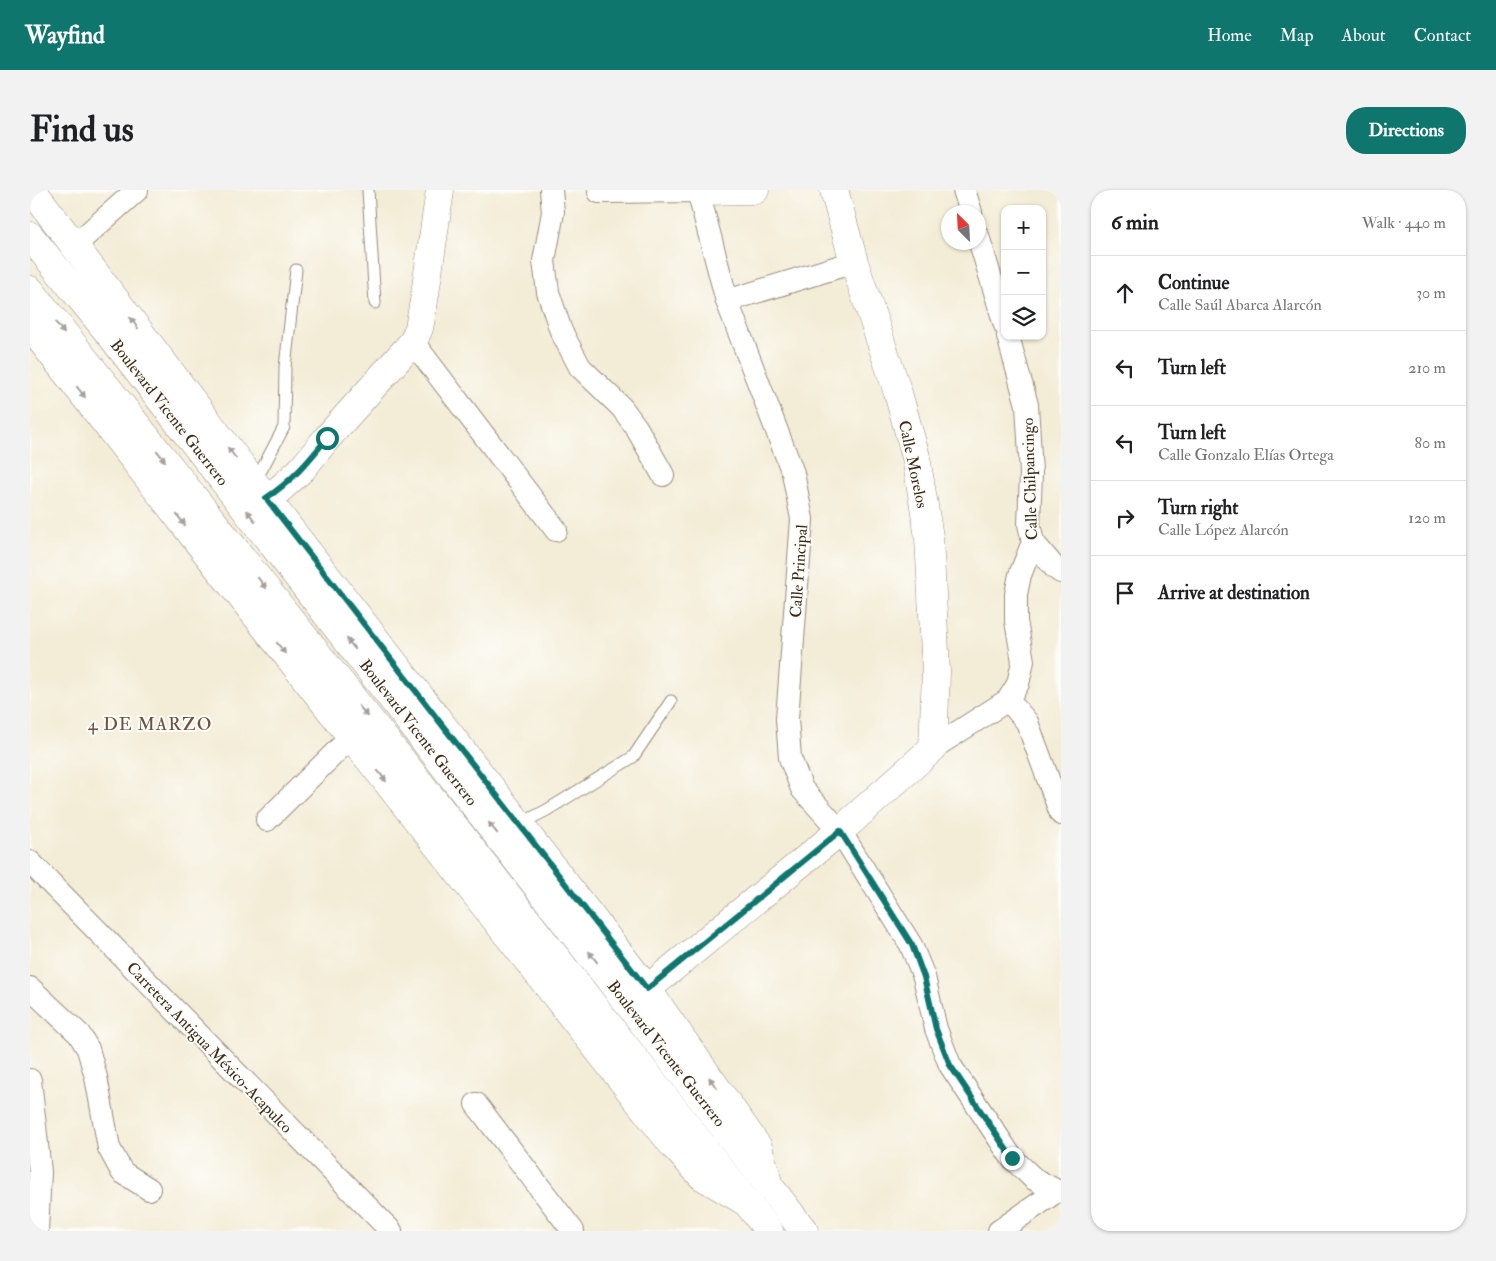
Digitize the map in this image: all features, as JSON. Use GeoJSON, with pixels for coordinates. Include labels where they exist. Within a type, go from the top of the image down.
{"type":"FeatureCollection","features":[{"type":"Feature","properties":{"kind":"main road"},"geometry":{"type":"LineString","coordinates":[[32,190],[260,490],[647,989],[758,1147],[769,1186]]}},
{"type":"Feature","properties":{"kind":"main road"},"geometry":{"type":"LineString","coordinates":[[260,490],[280,489],[302,469],[327,438],[413,342],[419,328],[424,301],[440,190]]}},
{"type":"Feature","properties":{"kind":"main road"},"geometry":{"type":"LineString","coordinates":[[698,191],[754,190]]}},
{"type":"Feature","properties":{"kind":"main road","name":"Calle Morelos"},"geometry":{"type":"LineString","coordinates":[[834,190],[854,262],[898,393],[916,457],[930,537],[936,672],[933,748]]}},
{"type":"Feature","properties":{"kind":"main road","name":"Boulevard Vicente Guerrero"},"geometry":{"type":"LineString","coordinates":[[30,236],[112,337],[804,1231]]}},
{"type":"Feature","properties":{"kind":"main road","name":"Boulevard Vicente Guerrero"},"geometry":{"type":"LineString","coordinates":[[30,290],[454,826],[770,1231]]}},
{"type":"Feature","properties":{"kind":"main road"},"geometry":{"type":"LineString","coordinates":[[30,326],[673,1145],[702,1176],[746,1202]]}},
{"type":"Feature","properties":{"kind":"main road"},"geometry":{"type":"LineString","coordinates":[[647,989],[840,831],[933,748]]}},
{"type":"Feature","properties":{"kind":"street"},"geometry":{"type":"LineString","coordinates":[[75,245],[137,190]]}},
{"type":"Feature","properties":{"kind":"street"},"geometry":{"type":"LineString","coordinates":[[551,190],[553,212],[544,260],[548,292],[561,331],[580,367],[622,408],[636,428],[663,475]]}},
{"type":"Feature","properties":{"kind":"street"},"geometry":{"type":"LineString","coordinates":[[964,190],[969,205]]}},
{"type":"Feature","properties":{"kind":"street"},"geometry":{"type":"LineString","coordinates":[[599,192],[698,191]]}},
{"type":"Feature","properties":{"kind":"street","name":"Calle Principal"},"geometry":{"type":"LineString","coordinates":[[698,191],[726,301],[793,473],[802,519],[788,719],[790,758],[802,789],[840,831],[912,945],[924,977],[936,1029],[950,1065],[1012,1158],[1034,1179],[1059,1191]]}},
{"type":"Feature","properties":{"kind":"street"},"geometry":{"type":"LineString","coordinates":[[983,250],[1001,311]]}},
{"type":"Feature","properties":{"kind":"street"},"geometry":{"type":"LineString","coordinates":[[726,301],[854,262]]}},
{"type":"Feature","properties":{"kind":"street","name":"Calle Chilpancingo"},"geometry":{"type":"LineString","coordinates":[[1008,700],[1018,684],[1023,661],[1016,621],[1016,594],[1020,575],[1033,542],[1030,524],[1031,473],[1027,405],[1009,340]]}},
{"type":"Feature","properties":{"kind":"street"},"geometry":{"type":"LineString","coordinates":[[413,342],[556,530]]}},
{"type":"Feature","properties":{"kind":"street"},"geometry":{"type":"LineString","coordinates":[[1033,542],[1055,568],[1061,572]]}},
{"type":"Feature","properties":{"kind":"street"},"geometry":{"type":"LineString","coordinates":[[933,748],[1008,700],[1027,722],[1061,814]]}},
{"type":"Feature","properties":{"kind":"street"},"geometry":{"type":"LineString","coordinates":[[267,820],[351,737]]}},
{"type":"Feature","properties":{"kind":"street","name":"Carretera Antigua México-Acapulco"},"geometry":{"type":"LineString","coordinates":[[30,862],[391,1231]]}},
{"type":"Feature","properties":{"kind":"street"},"geometry":{"type":"LineString","coordinates":[[30,988],[79,1034],[88,1049],[96,1077],[109,1148],[122,1172],[149,1188]]}},
{"type":"Feature","properties":{"kind":"street"},"geometry":{"type":"LineString","coordinates":[[30,1080],[40,1172],[37,1231]]}},
{"type":"Feature","properties":{"kind":"street"},"geometry":{"type":"LineString","coordinates":[[476,1104],[573,1231]]}},
{"type":"Feature","properties":{"kind":"street"},"geometry":{"type":"LineString","coordinates":[[998,1231],[1059,1191]]}},
{"type":"Feature","properties":{"kind":"lane"},"geometry":{"type":"LineString","coordinates":[[368,190],[375,303]]}},
{"type":"Feature","properties":{"kind":"lane"},"geometry":{"type":"LineString","coordinates":[[260,490],[262,469],[284,427],[285,367],[296,270]]}},
{"type":"Feature","properties":{"kind":"lane"},"geometry":{"type":"LineString","coordinates":[[520,824],[547,810],[633,757],[671,701]]}},
{"type":"Feature","properties":{"kind":"district","name":"4 DE MARZO"},"geometry":{"type":"Point","coordinates":[150,724]}},
{"type":"Feature","properties":{"kind":"route"},"geometry":{"type":"LineString","coordinates":[[327,438],[302,469],[280,489],[266,498],[647,989],[840,831],[912,945],[924,977],[936,1029],[950,1065],[1012,1158]]}}]}
